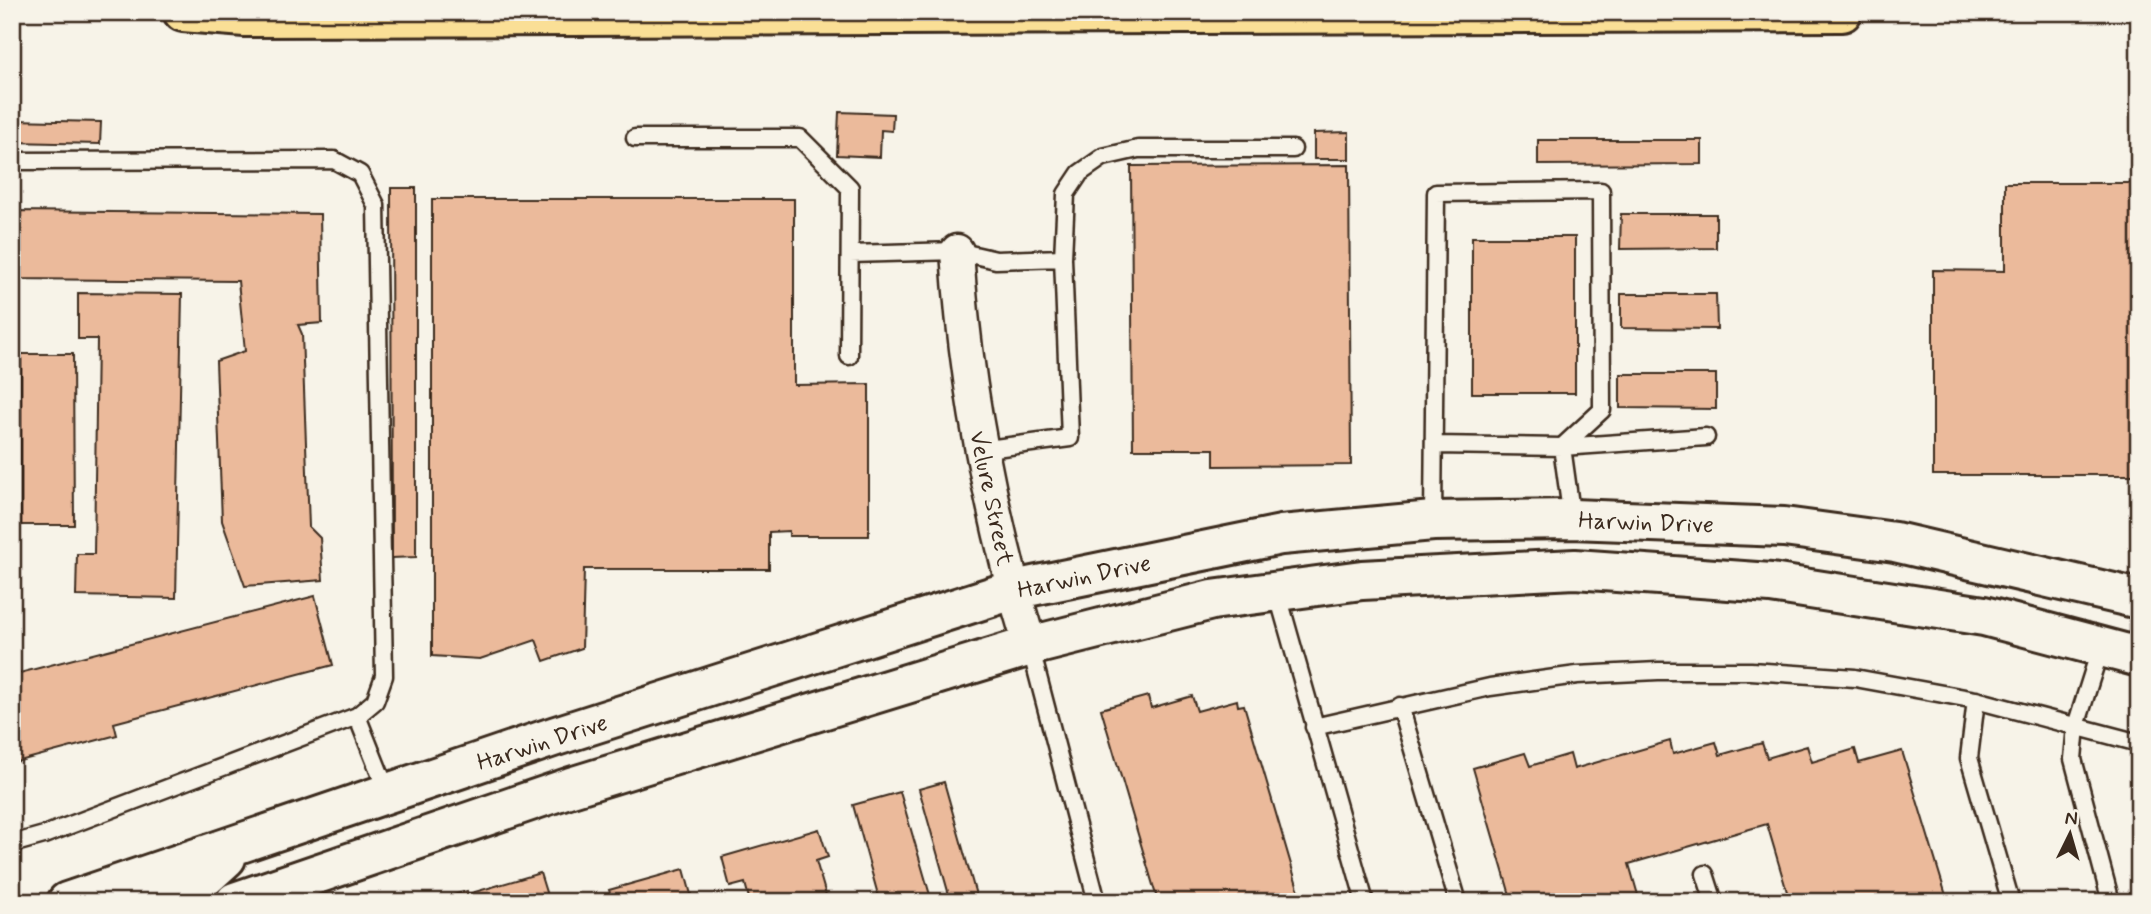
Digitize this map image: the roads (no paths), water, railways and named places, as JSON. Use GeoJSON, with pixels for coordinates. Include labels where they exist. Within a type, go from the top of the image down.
{"type":"FeatureCollection","features":[{"type":"Feature","properties":{"kind":"highway"},"geometry":{"type":"LineString","coordinates":[[183,12],[245,17],[1842,12]]}},
{"type":"Feature","properties":{"kind":"main road","name":"Harwin Drive"},"geometry":{"type":"LineString","coordinates":[[67,902],[556,736],[1013,590],[1281,535],[1433,522],[1573,519],[1784,527],[1895,542],[2127,595]]}},
{"type":"Feature","properties":{"kind":"main road"},"geometry":{"type":"LineString","coordinates":[[1573,519],[1575,569]]}},
{"type":"Feature","properties":{"kind":"main road","name":"Harwin Drive"},"geometry":{"type":"LineString","coordinates":[[235,902],[571,787],[1030,646],[1212,600],[1362,580],[1575,569],[1771,583],[1984,616],[2139,657]]}},
{"type":"Feature","properties":{"kind":"main road"},"geometry":{"type":"LineString","coordinates":[[2101,647],[2127,595]]}},
{"type":"Feature","properties":{"kind":"main road"},"geometry":{"type":"LineString","coordinates":[[556,736],[571,787]]}},
{"type":"Feature","properties":{"kind":"main road"},"geometry":{"type":"LineString","coordinates":[[156,902],[194,887],[243,843]]}},
{"type":"Feature","properties":{"kind":"street","name":"Velure Street"},"geometry":{"type":"LineString","coordinates":[[957,251],[961,333],[980,450],[1013,590],[1030,646]]}},
{"type":"Feature","properties":{"kind":"lane"},"geometry":{"type":"LineString","coordinates":[[635,138],[800,138],[850,187],[849,356]]}},
{"type":"Feature","properties":{"kind":"lane"},"geometry":{"type":"LineString","coordinates":[[980,450],[1070,438],[1063,258],[1066,194],[1080,173],[1103,157],[1138,149],[1293,149]]}},
{"type":"Feature","properties":{"kind":"lane"},"geometry":{"type":"LineString","coordinates":[[12,161],[334,160],[360,174],[376,205],[384,676],[375,701],[357,716],[44,835],[12,844]]}},
{"type":"Feature","properties":{"kind":"lane"},"geometry":{"type":"LineString","coordinates":[[1433,522],[1436,193],[1601,191],[1602,410],[1562,447]]}},
{"type":"Feature","properties":{"kind":"lane"},"geometry":{"type":"LineString","coordinates":[[850,254],[957,251],[996,260],[1063,258]]}},
{"type":"Feature","properties":{"kind":"lane"},"geometry":{"type":"LineString","coordinates":[[1434,445],[1562,447],[1706,437]]}},
{"type":"Feature","properties":{"kind":"lane"},"geometry":{"type":"LineString","coordinates":[[1562,447],[1573,519]]}},
{"type":"Feature","properties":{"kind":"lane"},"geometry":{"type":"LineString","coordinates":[[1277,592],[1365,902]]}},
{"type":"Feature","properties":{"kind":"lane","name":"Velure Street"},"geometry":{"type":"LineString","coordinates":[[1030,646],[1097,902]]}},
{"type":"Feature","properties":{"kind":"lane"},"geometry":{"type":"LineString","coordinates":[[2101,647],[2076,726],[2073,760],[2111,902]]}},
{"type":"Feature","properties":{"kind":"lane"},"geometry":{"type":"LineString","coordinates":[[1314,727],[1490,687],[1577,675],[1658,671],[1751,671],[1855,678],[1976,699],[2139,743]]}},
{"type":"Feature","properties":{"kind":"lane"},"geometry":{"type":"LineString","coordinates":[[1976,699],[1969,758],[2011,902]]}},
{"type":"Feature","properties":{"kind":"lane"},"geometry":{"type":"LineString","coordinates":[[1400,706],[1458,902]]}},
{"type":"Feature","properties":{"kind":"lane"},"geometry":{"type":"LineString","coordinates":[[357,716],[387,794]]}},
{"type":"Feature","properties":{"kind":"lane"},"geometry":{"type":"LineString","coordinates":[[1706,874],[1714,902]]}}]}
